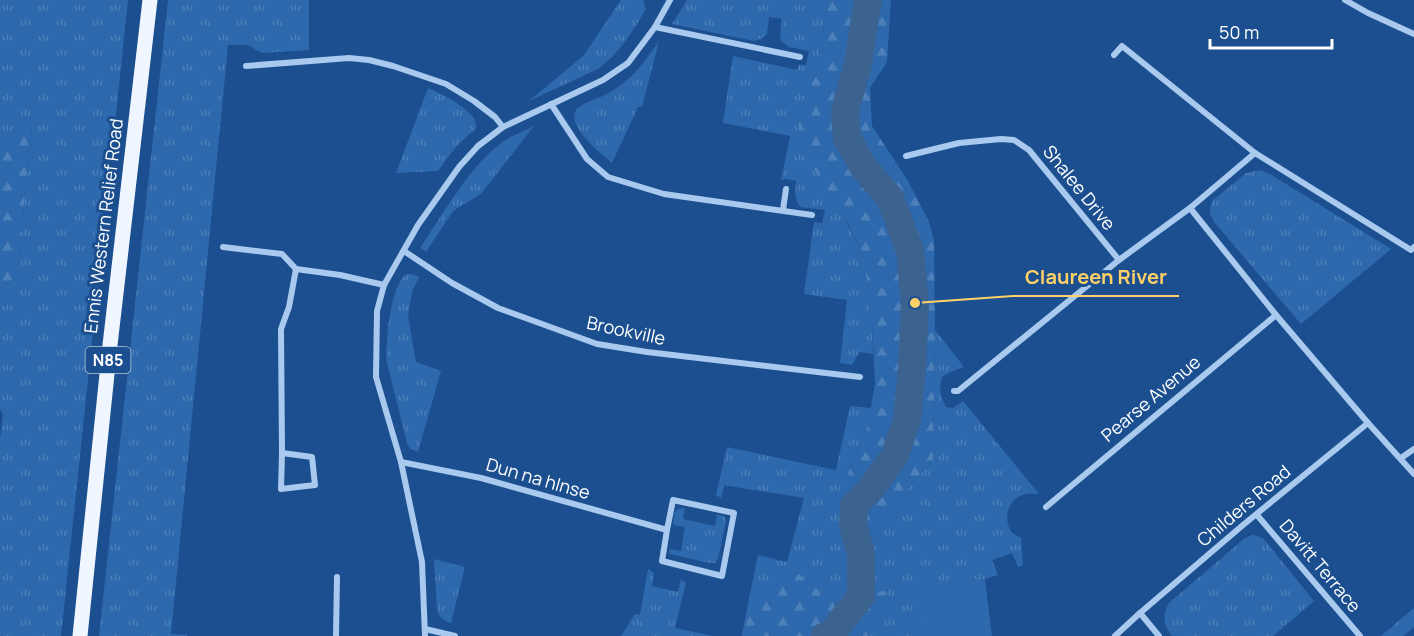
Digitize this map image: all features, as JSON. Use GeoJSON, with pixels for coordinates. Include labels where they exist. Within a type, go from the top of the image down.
{"type":"FeatureCollection","features":[{"type":"Feature","properties":{"kind":"main road","name":"Ennis Western Relief Road"},"geometry":{"type":"LineString","coordinates":[[80,636],[110,345],[150,0]]}},
{"type":"Feature","properties":{"kind":"street"},"geometry":{"type":"LineString","coordinates":[[455,636],[425,632],[422,562],[401,462],[376,377],[377,311],[384,285],[418,225],[459,166],[478,146],[503,127],[603,80],[628,63],[655,27],[670,0]]}},
{"type":"Feature","properties":{"kind":"street"},"geometry":{"type":"LineString","coordinates":[[1345,0],[1414,34]]}},
{"type":"Feature","properties":{"kind":"street"},"geometry":{"type":"LineString","coordinates":[[655,27],[664,27],[686,34],[800,57]]}},
{"type":"Feature","properties":{"kind":"street"},"geometry":{"type":"LineString","coordinates":[[1114,55],[1122,46],[1255,153],[1413,250]]}},
{"type":"Feature","properties":{"kind":"street"},"geometry":{"type":"LineString","coordinates":[[246,66],[349,58],[377,62],[446,84],[474,101],[495,117],[503,127]]}},
{"type":"Feature","properties":{"kind":"street"},"geometry":{"type":"LineString","coordinates":[[551,104],[587,159],[608,177],[664,194],[812,215]]}},
{"type":"Feature","properties":{"kind":"street","name":"Shalee Drive"},"geometry":{"type":"LineString","coordinates":[[906,156],[959,143],[1014,140],[1029,150],[1119,260]]}},
{"type":"Feature","properties":{"kind":"street"},"geometry":{"type":"LineString","coordinates":[[954,391],[958,391],[1119,260],[1190,208],[1255,153]]}},
{"type":"Feature","properties":{"kind":"street"},"geometry":{"type":"LineString","coordinates":[[783,210],[786,189]]}},
{"type":"Feature","properties":{"kind":"street"},"geometry":{"type":"LineString","coordinates":[[1190,208],[1276,315],[1414,474]]}},
{"type":"Feature","properties":{"kind":"street"},"geometry":{"type":"LineString","coordinates":[[223,247],[282,254],[296,269],[340,275],[384,285]]}},
{"type":"Feature","properties":{"kind":"street","name":"Brookville"},"geometry":{"type":"LineString","coordinates":[[404,251],[452,283],[498,308],[597,344],[860,377]]}},
{"type":"Feature","properties":{"kind":"street"},"geometry":{"type":"LineString","coordinates":[[282,453],[312,457],[315,485],[281,489],[281,329],[289,307],[296,269]]}},
{"type":"Feature","properties":{"kind":"street","name":"Pearse Avenue"},"geometry":{"type":"LineString","coordinates":[[1046,507],[1276,315]]}},
{"type":"Feature","properties":{"kind":"street","name":"Childers Road"},"geometry":{"type":"LineString","coordinates":[[1115,636],[1368,423]]}},
{"type":"Feature","properties":{"kind":"street"},"geometry":{"type":"LineString","coordinates":[[1401,458],[1414,449]]}},
{"type":"Feature","properties":{"kind":"street","name":"Dun na hInse"},"geometry":{"type":"LineString","coordinates":[[401,462],[481,478],[667,530]]}},
{"type":"Feature","properties":{"kind":"street"},"geometry":{"type":"LineString","coordinates":[[673,500],[735,513],[722,576],[662,561],[667,530],[673,500]]}},
{"type":"Feature","properties":{"kind":"street","name":"Davitt Terrace"},"geometry":{"type":"LineString","coordinates":[[1257,515],[1360,636]]}},
{"type":"Feature","properties":{"kind":"street"},"geometry":{"type":"LineString","coordinates":[[336,636],[337,577]]}},
{"type":"Feature","properties":{"kind":"street"},"geometry":{"type":"LineString","coordinates":[[1140,613],[1159,636]]}},
{"type":"Feature","properties":{"kind":"green space"},"geometry":{"type":"Polygon","coordinates":[[[0,0],[128,0],[61,636],[0,636],[0,439],[3,415],[0,409],[0,288],[17,277],[32,127],[0,138],[0,0]]]}},
{"type":"Feature","properties":{"kind":"green space"},"geometry":{"type":"Polygon","coordinates":[[[168,0],[309,0],[309,50],[262,53],[248,45],[228,45],[171,634],[187,636],[99,636],[168,0]]]}},
{"type":"Feature","properties":{"kind":"green space"},"geometry":{"type":"Polygon","coordinates":[[[621,0],[643,0],[646,9],[613,56],[598,69],[529,101],[584,55],[621,0]]]}},
{"type":"Feature","properties":{"kind":"green space"},"geometry":{"type":"Polygon","coordinates":[[[687,0],[828,0],[818,68],[804,101],[798,123],[864,257],[872,323],[873,354],[859,352],[852,365],[840,363],[847,300],[804,294],[814,222],[822,223],[825,210],[800,207],[795,191],[796,181],[781,180],[790,136],[723,123],[733,56],[797,70],[799,65],[806,65],[809,51],[789,47],[781,41],[782,19],[769,17],[767,34],[754,41],[672,24],[687,0]]]}},
{"type":"Feature","properties":{"kind":"green space"},"geometry":{"type":"Polygon","coordinates":[[[828,0],[891,0],[887,62],[870,88],[872,126],[908,181],[929,222],[934,240],[933,460],[867,534],[848,473],[867,429],[875,384],[872,323],[864,257],[848,223],[805,155],[798,123],[804,101],[818,68],[828,0]]]}},
{"type":"Feature","properties":{"kind":"green space"},"geometry":{"type":"Polygon","coordinates":[[[659,41],[642,107],[638,107],[612,163],[581,133],[574,119],[575,112],[580,106],[607,94],[623,83],[642,64],[659,41]]]}},
{"type":"Feature","properties":{"kind":"green space"},"geometry":{"type":"Polygon","coordinates":[[[428,88],[464,108],[475,120],[475,130],[459,144],[438,171],[396,173],[428,88]]]}},
{"type":"Feature","properties":{"kind":"green space"},"geometry":{"type":"Polygon","coordinates":[[[32,126],[17,277],[0,288],[0,138],[32,126]]]}},
{"type":"Feature","properties":{"kind":"green space"},"geometry":{"type":"Polygon","coordinates":[[[534,126],[481,194],[453,211],[426,252],[420,248],[469,175],[492,150],[504,141],[534,126]]]}},
{"type":"Feature","properties":{"kind":"green space"},"geometry":{"type":"Polygon","coordinates":[[[1260,170],[1391,249],[1301,324],[1214,222],[1210,214],[1213,200],[1246,173],[1260,170]]]}},
{"type":"Feature","properties":{"kind":"green space"},"geometry":{"type":"Polygon","coordinates":[[[407,274],[419,277],[412,292],[408,315],[416,362],[441,371],[418,452],[410,449],[407,443],[387,363],[388,329],[393,301],[396,289],[407,274]]]}},
{"type":"Feature","properties":{"kind":"green space"},"geometry":{"type":"Polygon","coordinates":[[[935,330],[964,367],[942,377],[941,392],[946,407],[953,408],[963,401],[1039,494],[1030,493],[1020,496],[1008,511],[1007,520],[1010,530],[1021,538],[1023,565],[1018,567],[1012,553],[992,560],[998,575],[985,579],[918,588],[923,636],[869,636],[886,591],[861,596],[840,607],[797,573],[748,603],[758,555],[787,562],[804,498],[724,485],[721,498],[716,495],[727,447],[836,470],[850,406],[871,408],[867,429],[848,473],[868,533],[933,460],[935,330]]]}},
{"type":"Feature","properties":{"kind":"green space"},"geometry":{"type":"Polygon","coordinates":[[[685,508],[683,519],[715,526],[717,514],[725,517],[726,522],[718,559],[715,563],[670,554],[669,549],[681,551],[685,527],[673,525],[674,513],[678,509],[685,508]]]}},
{"type":"Feature","properties":{"kind":"green space"},"geometry":{"type":"Polygon","coordinates":[[[1253,535],[1263,538],[1314,601],[1273,636],[1172,636],[1164,620],[1169,603],[1245,538],[1253,535]]]}},
{"type":"Feature","properties":{"kind":"green space"},"geometry":{"type":"Polygon","coordinates":[[[434,559],[465,567],[451,623],[441,618],[437,609],[434,559]]]}},
{"type":"Feature","properties":{"kind":"green space"},"geometry":{"type":"Polygon","coordinates":[[[648,569],[654,573],[652,586],[678,592],[681,579],[686,583],[675,628],[713,636],[621,636],[635,614],[640,615],[648,569]]]}},
{"type":"Feature","properties":{"kind":"green space"},"geometry":{"type":"Polygon","coordinates":[[[797,573],[840,607],[861,596],[887,590],[869,636],[742,636],[748,603],[797,573]]]}},
{"type":"Feature","properties":{"kind":"green space"},"geometry":{"type":"Polygon","coordinates":[[[985,579],[992,636],[923,636],[917,588],[985,579]]]}},
{"type":"Feature","properties":{"kind":"green space"},"geometry":{"type":"Polygon","coordinates":[[[1414,608],[1414,627],[1403,636],[1381,636],[1414,608]]]}},
{"type":"Feature","properties":{"kind":"waterway"},"geometry":{"type":"LineString","coordinates":[[825,636],[832,633],[861,596],[861,554],[853,525],[854,506],[872,487],[894,457],[907,421],[912,367],[915,303],[910,250],[890,198],[864,168],[847,138],[845,111],[858,64],[868,0]]}},
{"type":"Feature","properties":{"kind":"place","name":"Claureen River"},"geometry":{"type":"Point","coordinates":[915,303]}}]}
